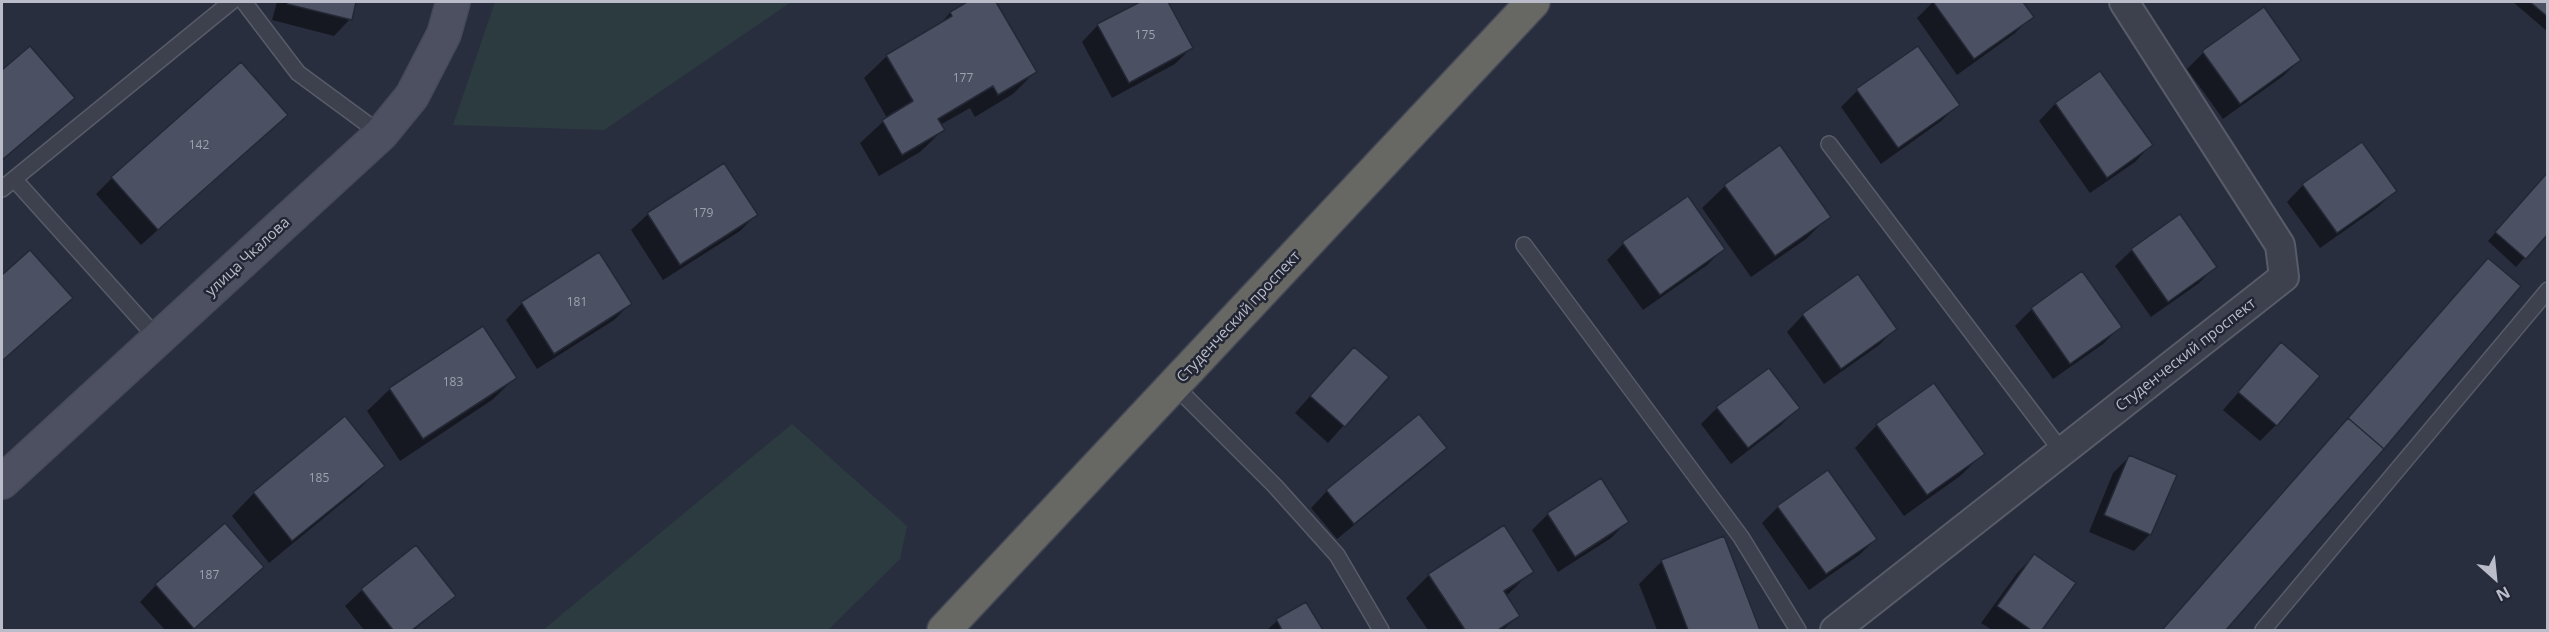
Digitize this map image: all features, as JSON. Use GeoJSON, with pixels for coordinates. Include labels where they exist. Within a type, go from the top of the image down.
{"type":"FeatureCollection","features":[{"type":"Feature","properties":{"kind":"highway","name":"Студенческий проспект"},"geometry":{"type":"LineString","coordinates":[[944,630],[1533,2]]}},
{"type":"Feature","properties":{"kind":"main road","name":"улица Чкалова"},"geometry":{"type":"LineString","coordinates":[[2,482],[381,134],[412,96],[444,34],[453,2]]}},
{"type":"Feature","properties":{"kind":"street","name":"Студенческий проспект"},"geometry":{"type":"LineString","coordinates":[[1835,630],[2284,277],[2280,245],[2124,2]]}},
{"type":"Feature","properties":{"kind":"lane"},"geometry":{"type":"LineString","coordinates":[[2,189],[231,2]]}},
{"type":"Feature","properties":{"kind":"lane"},"geometry":{"type":"LineString","coordinates":[[243,2],[298,72],[381,134]]}},
{"type":"Feature","properties":{"kind":"lane"},"geometry":{"type":"LineString","coordinates":[[255,17],[261,2]]}},
{"type":"Feature","properties":{"kind":"lane"},"geometry":{"type":"LineString","coordinates":[[1829,144],[2063,453]]}},
{"type":"Feature","properties":{"kind":"lane"},"geometry":{"type":"LineString","coordinates":[[14,179],[158,339]]}},
{"type":"Feature","properties":{"kind":"lane"},"geometry":{"type":"LineString","coordinates":[[1524,245],[1741,537],[1798,630]]}},
{"type":"Feature","properties":{"kind":"lane"},"geometry":{"type":"LineString","coordinates":[[2263,630],[2547,290]]}},
{"type":"Feature","properties":{"kind":"lane"},"geometry":{"type":"LineString","coordinates":[[1175,386],[1275,486],[1336,555],[1381,630]]}},
{"type":"Feature","properties":{"kind":"shaded area"},"geometry":{"type":"Polygon","coordinates":[[[495,2],[791,2],[604,130],[453,125],[495,2]]]}},
{"type":"Feature","properties":{"kind":"shaded area"},"geometry":{"type":"Polygon","coordinates":[[[792,424],[907,526],[900,559],[828,630],[543,630],[792,424]]]}},
{"type":"Feature","properties":{"kind":"building"},"geometry":{"type":"Polygon","coordinates":[[[288,2],[356,2],[352,20],[287,4],[288,2]]]}},
{"type":"Feature","properties":{"kind":"building"},"geometry":{"type":"Polygon","coordinates":[[[967,2],[996,2],[1037,72],[998,95],[993,86],[938,119],[945,130],[902,155],[882,120],[913,101],[886,55],[952,16],[950,12],[967,2]]]}},
{"type":"Feature","properties":{"kind":"building"},"geometry":{"type":"Polygon","coordinates":[[[1140,2],[1168,2],[1193,48],[1129,83],[1097,24],[1140,2]]]}},
{"type":"Feature","properties":{"kind":"building"},"geometry":{"type":"Polygon","coordinates":[[[1933,2],[2023,2],[2034,17],[1974,59],[1933,2]]]}},
{"type":"Feature","properties":{"kind":"building"},"geometry":{"type":"Polygon","coordinates":[[[2530,2],[2548,2],[2548,17],[2530,2]]]}},
{"type":"Feature","properties":{"kind":"building"},"geometry":{"type":"Polygon","coordinates":[[[2264,7],[2301,60],[2240,104],[2202,51],[2264,7]]]}},
{"type":"Feature","properties":{"kind":"building"},"geometry":{"type":"Polygon","coordinates":[[[30,46],[75,98],[2,160],[2,70],[30,46]]]}},
{"type":"Feature","properties":{"kind":"building"},"geometry":{"type":"Polygon","coordinates":[[[1918,46],[1960,105],[1898,148],[1856,89],[1918,46]]]}},
{"type":"Feature","properties":{"kind":"building"},"geometry":{"type":"Polygon","coordinates":[[[241,62],[288,115],[158,230],[111,177],[241,62]]]}},
{"type":"Feature","properties":{"kind":"building"},"geometry":{"type":"Polygon","coordinates":[[[2100,71],[2153,145],[2107,178],[2055,103],[2100,71]]]}},
{"type":"Feature","properties":{"kind":"building"},"geometry":{"type":"Polygon","coordinates":[[[2362,142],[2397,191],[2337,233],[2302,184],[2362,142]]]}},
{"type":"Feature","properties":{"kind":"building"},"geometry":{"type":"Polygon","coordinates":[[[1780,145],[1831,217],[1775,256],[1724,185],[1780,145]]]}},
{"type":"Feature","properties":{"kind":"building"},"geometry":{"type":"Polygon","coordinates":[[[724,163],[758,215],[680,265],[647,213],[724,163]]]}},
{"type":"Feature","properties":{"kind":"building"},"geometry":{"type":"Polygon","coordinates":[[[2548,172],[2548,234],[2526,259],[2495,232],[2548,172]]]}},
{"type":"Feature","properties":{"kind":"building"},"geometry":{"type":"Polygon","coordinates":[[[1688,196],[1725,249],[1660,295],[1622,242],[1688,196]]]}},
{"type":"Feature","properties":{"kind":"building"},"geometry":{"type":"Polygon","coordinates":[[[2180,214],[2217,267],[2168,302],[2131,249],[2180,214]]]}},
{"type":"Feature","properties":{"kind":"building"},"geometry":{"type":"Polygon","coordinates":[[[30,250],[73,298],[2,361],[2,275],[30,250]]]}},
{"type":"Feature","properties":{"kind":"building"},"geometry":{"type":"Polygon","coordinates":[[[599,252],[632,304],[554,354],[521,302],[599,252]]]}},
{"type":"Feature","properties":{"kind":"building"},"geometry":{"type":"Polygon","coordinates":[[[2488,258],[2521,286],[2384,449],[2348,418],[2488,258]]]}},
{"type":"Feature","properties":{"kind":"building"},"geometry":{"type":"Polygon","coordinates":[[[2082,271],[2122,327],[2070,364],[2031,308],[2082,271]]]}},
{"type":"Feature","properties":{"kind":"building"},"geometry":{"type":"Polygon","coordinates":[[[1858,274],[1897,329],[1841,369],[1802,314],[1858,274]]]}},
{"type":"Feature","properties":{"kind":"building"},"geometry":{"type":"Polygon","coordinates":[[[483,326],[517,378],[423,439],[389,388],[483,326]]]}},
{"type":"Feature","properties":{"kind":"building"},"geometry":{"type":"Polygon","coordinates":[[[2281,342],[2320,376],[2277,426],[2238,392],[2281,342]]]}},
{"type":"Feature","properties":{"kind":"building"},"geometry":{"type":"Polygon","coordinates":[[[1354,347],[1389,377],[1345,427],[1310,396],[1354,347]]]}},
{"type":"Feature","properties":{"kind":"building"},"geometry":{"type":"Polygon","coordinates":[[[1769,368],[1800,408],[1748,448],[1716,407],[1769,368]]]}},
{"type":"Feature","properties":{"kind":"building"},"geometry":{"type":"Polygon","coordinates":[[[1934,383],[1985,454],[1927,495],[1876,424],[1934,383]]]}},
{"type":"Feature","properties":{"kind":"building"},"geometry":{"type":"Polygon","coordinates":[[[1419,414],[1447,448],[1354,524],[1326,490],[1419,414]]]}},
{"type":"Feature","properties":{"kind":"building"},"geometry":{"type":"Polygon","coordinates":[[[345,416],[385,466],[292,541],[253,492],[345,416]]]}},
{"type":"Feature","properties":{"kind":"building"},"geometry":{"type":"Polygon","coordinates":[[[2348,418],[2384,449],[2226,630],[2162,630],[2348,418]]]}},
{"type":"Feature","properties":{"kind":"building"},"geometry":{"type":"Polygon","coordinates":[[[2129,455],[2177,475],[2151,535],[2104,515],[2129,455]]]}},
{"type":"Feature","properties":{"kind":"building"},"geometry":{"type":"Polygon","coordinates":[[[1828,470],[1877,539],[1826,574],[1777,506],[1828,470]]]}},
{"type":"Feature","properties":{"kind":"building"},"geometry":{"type":"Polygon","coordinates":[[[1601,478],[1629,522],[1575,557],[1547,513],[1601,478]]]}},
{"type":"Feature","properties":{"kind":"building"},"geometry":{"type":"Polygon","coordinates":[[[225,523],[264,567],[194,629],[155,584],[225,523]]]}},
{"type":"Feature","properties":{"kind":"building"},"geometry":{"type":"Polygon","coordinates":[[[1504,525],[1534,572],[1504,591],[1520,616],[1498,630],[1465,630],[1428,574],[1504,525]]]}},
{"type":"Feature","properties":{"kind":"building"},"geometry":{"type":"Polygon","coordinates":[[[1724,536],[1760,630],[1688,630],[1661,560],[1724,536]]]}},
{"type":"Feature","properties":{"kind":"building"},"geometry":{"type":"Polygon","coordinates":[[[416,545],[456,596],[412,630],[393,630],[361,589],[416,545]]]}},
{"type":"Feature","properties":{"kind":"building"},"geometry":{"type":"Polygon","coordinates":[[[2034,554],[2076,583],[2042,630],[2031,630],[1997,606],[2034,554]]]}},
{"type":"Feature","properties":{"kind":"building"},"geometry":{"type":"Polygon","coordinates":[[[1306,602],[1323,630],[1282,630],[1276,619],[1306,602]]]}}]}
